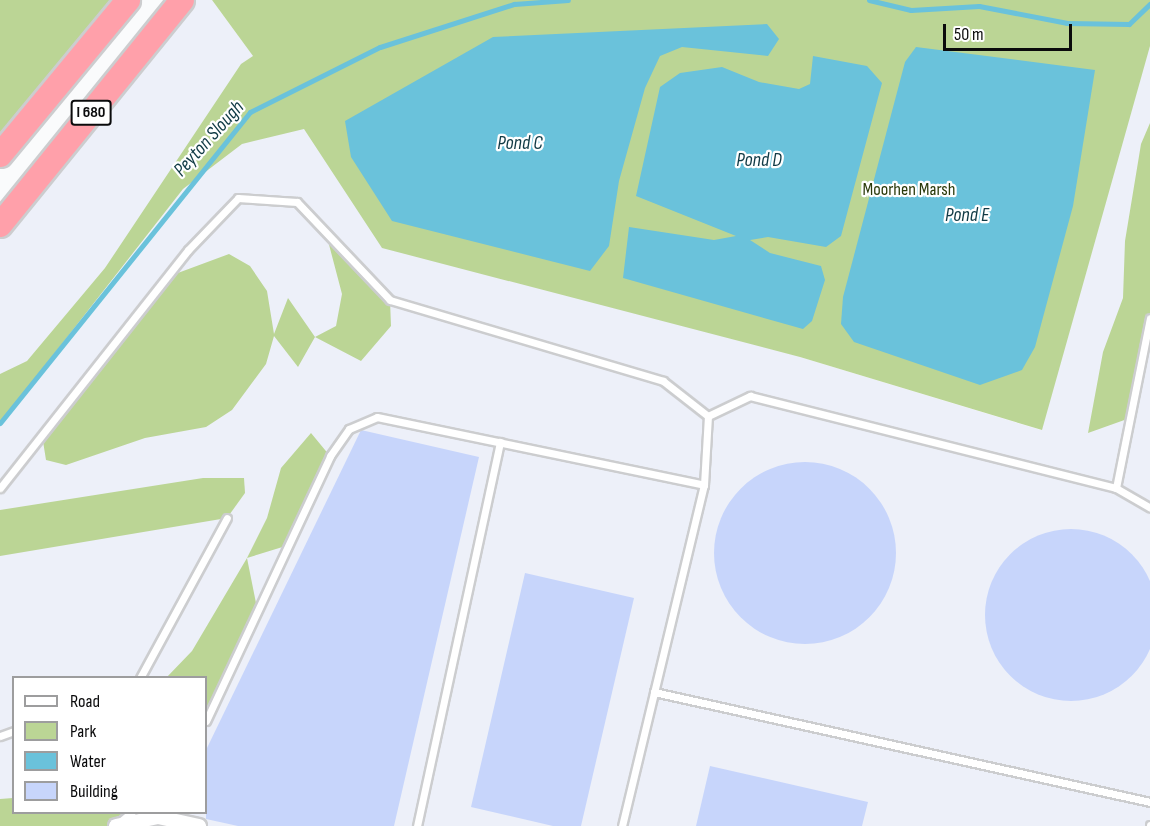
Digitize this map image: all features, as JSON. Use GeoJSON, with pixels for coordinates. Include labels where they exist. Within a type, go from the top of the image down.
{"type":"FeatureCollection","features":[{"type":"Feature","properties":{"kind":"highway","name":"I 680"},"geometry":{"type":"LineString","coordinates":[[0,155],[128,0]]}},
{"type":"Feature","properties":{"kind":"highway","name":"I 680"},"geometry":{"type":"LineString","coordinates":[[0,225],[182,0]]}},
{"type":"Feature","properties":{"kind":"street"},"geometry":{"type":"LineString","coordinates":[[116,826],[158,817],[200,826]]}},
{"type":"Feature","properties":{"kind":"lane"},"geometry":{"type":"LineString","coordinates":[[0,488],[188,250],[238,198],[297,202],[390,300],[663,381],[708,416]]}},
{"type":"Feature","properties":{"kind":"lane"},"geometry":{"type":"LineString","coordinates":[[1116,488],[1150,318]]}},
{"type":"Feature","properties":{"kind":"lane"},"geometry":{"type":"LineString","coordinates":[[708,416],[750,396],[1116,488],[1150,508]]}},
{"type":"Feature","properties":{"kind":"lane"},"geometry":{"type":"LineString","coordinates":[[622,826],[704,485],[708,416]]}},
{"type":"Feature","properties":{"kind":"lane"},"geometry":{"type":"LineString","coordinates":[[207,719],[330,456],[350,429],[377,417],[704,485]]}},
{"type":"Feature","properties":{"kind":"lane"},"geometry":{"type":"LineString","coordinates":[[417,826],[500,442]]}},
{"type":"Feature","properties":{"kind":"lane"},"geometry":{"type":"LineString","coordinates":[[141,676],[227,518]]}},
{"type":"Feature","properties":{"kind":"lane"},"geometry":{"type":"LineString","coordinates":[[654,693],[1150,802]]}},
{"type":"Feature","properties":{"kind":"lane"},"geometry":{"type":"LineString","coordinates":[[116,826],[131,814]]}},
{"type":"Feature","properties":{"kind":"shaded area"},"geometry":{"type":"Polygon","coordinates":[[[182,0],[212,0],[287,102],[800,357],[1041,430],[1150,32],[1150,826],[0,826],[0,225],[182,0]]]}},
{"type":"Feature","properties":{"kind":"green space"},"geometry":{"type":"Polygon","coordinates":[[[0,0],[128,0],[0,155],[0,0]]]}},
{"type":"Feature","properties":{"kind":"green space","name":"Moorhen Marsh"},"geometry":{"type":"Polygon","coordinates":[[[212,0],[1150,0],[1150,46],[1042,430],[800,357],[382,248],[304,129],[242,144],[183,189],[0,423],[0,374],[27,361],[105,268],[241,64],[253,56],[212,0]]]}},
{"type":"Feature","properties":{"kind":"green space"},"geometry":{"type":"Polygon","coordinates":[[[1150,123],[1150,318],[1130,418],[1088,433],[1103,352],[1123,298],[1125,241],[1141,144],[1150,123]]]}},
{"type":"Feature","properties":{"kind":"green space"},"geometry":{"type":"Polygon","coordinates":[[[327,237],[390,300],[391,326],[361,361],[315,337],[336,326],[342,294],[327,237]]]}},
{"type":"Feature","properties":{"kind":"green space"},"geometry":{"type":"Polygon","coordinates":[[[229,254],[250,266],[267,291],[274,334],[288,298],[315,337],[298,367],[274,336],[266,364],[232,410],[206,427],[145,438],[66,465],[46,460],[42,435],[167,277],[229,254]]]}},
{"type":"Feature","properties":{"kind":"green space"},"geometry":{"type":"Polygon","coordinates":[[[311,433],[330,456],[289,545],[247,558],[267,518],[281,468],[311,433]]]}},
{"type":"Feature","properties":{"kind":"green space"},"geometry":{"type":"Polygon","coordinates":[[[203,478],[244,478],[245,493],[227,518],[0,556],[0,510],[203,478]]]}},
{"type":"Feature","properties":{"kind":"green space"},"geometry":{"type":"Polygon","coordinates":[[[247,558],[258,613],[207,719],[207,676],[168,676],[192,651],[247,558]]]}},
{"type":"Feature","properties":{"kind":"green space"},"geometry":{"type":"Polygon","coordinates":[[[12,798],[12,814],[131,814],[116,826],[0,826],[0,799],[12,798]]]}},
{"type":"Feature","properties":{"kind":"water","name":"Pond C"},"geometry":{"type":"Polygon","coordinates":[[[767,24],[779,39],[768,56],[682,47],[660,56],[645,88],[619,181],[609,246],[590,271],[392,221],[351,157],[345,121],[493,37],[767,24]]]}},
{"type":"Feature","properties":{"kind":"water","name":"Pond E"},"geometry":{"type":"Polygon","coordinates":[[[916,47],[1095,70],[1073,206],[1035,347],[1022,370],[980,385],[854,342],[841,324],[843,297],[905,62],[916,47]]]}},
{"type":"Feature","properties":{"kind":"water","name":"Pond D"},"geometry":{"type":"Polygon","coordinates":[[[813,56],[867,66],[882,83],[841,236],[826,247],[768,237],[750,240],[770,253],[821,266],[825,280],[812,321],[803,329],[623,278],[629,227],[714,240],[736,236],[636,196],[660,87],[680,73],[722,67],[759,82],[799,89],[810,84],[813,56]]]}},
{"type":"Feature","properties":{"kind":"building"},"geometry":{"type":"Polygon","coordinates":[[[361,430],[479,457],[394,826],[238,826],[206,819],[207,748],[361,430]]]}},
{"type":"Feature","properties":{"kind":"building"},"geometry":{"type":"Polygon","coordinates":[[[805,462],[840,469],[856,477],[869,489],[881,502],[889,518],[896,553],[889,588],[881,604],[869,617],[856,629],[840,637],[805,644],[770,637],[754,629],[741,617],[729,604],[721,588],[714,553],[721,518],[729,502],[741,489],[754,477],[770,469],[805,462]]]}},
{"type":"Feature","properties":{"kind":"building"},"geometry":{"type":"Polygon","coordinates":[[[1071,529],[1104,536],[1132,554],[1150,582],[1150,648],[1132,676],[1104,694],[1071,701],[1038,694],[1010,676],[992,648],[985,615],[992,582],[1010,554],[1038,536],[1071,529]]]}},
{"type":"Feature","properties":{"kind":"building"},"geometry":{"type":"Polygon","coordinates":[[[525,573],[634,598],[581,826],[553,826],[471,807],[525,573]]]}},
{"type":"Feature","properties":{"kind":"building"},"geometry":{"type":"Polygon","coordinates":[[[710,766],[868,802],[862,826],[696,826],[710,766]]]}},
{"type":"Feature","properties":{"kind":"waterway","name":"Peyton Slough"},"geometry":{"type":"LineString","coordinates":[[0,423],[250,112],[380,47],[514,4],[568,0]]}},
{"type":"Feature","properties":{"kind":"waterway","name":"Peyton Slough"},"geometry":{"type":"LineString","coordinates":[[869,0],[911,10],[979,6],[1067,23],[1129,24],[1150,4]]}}]}
